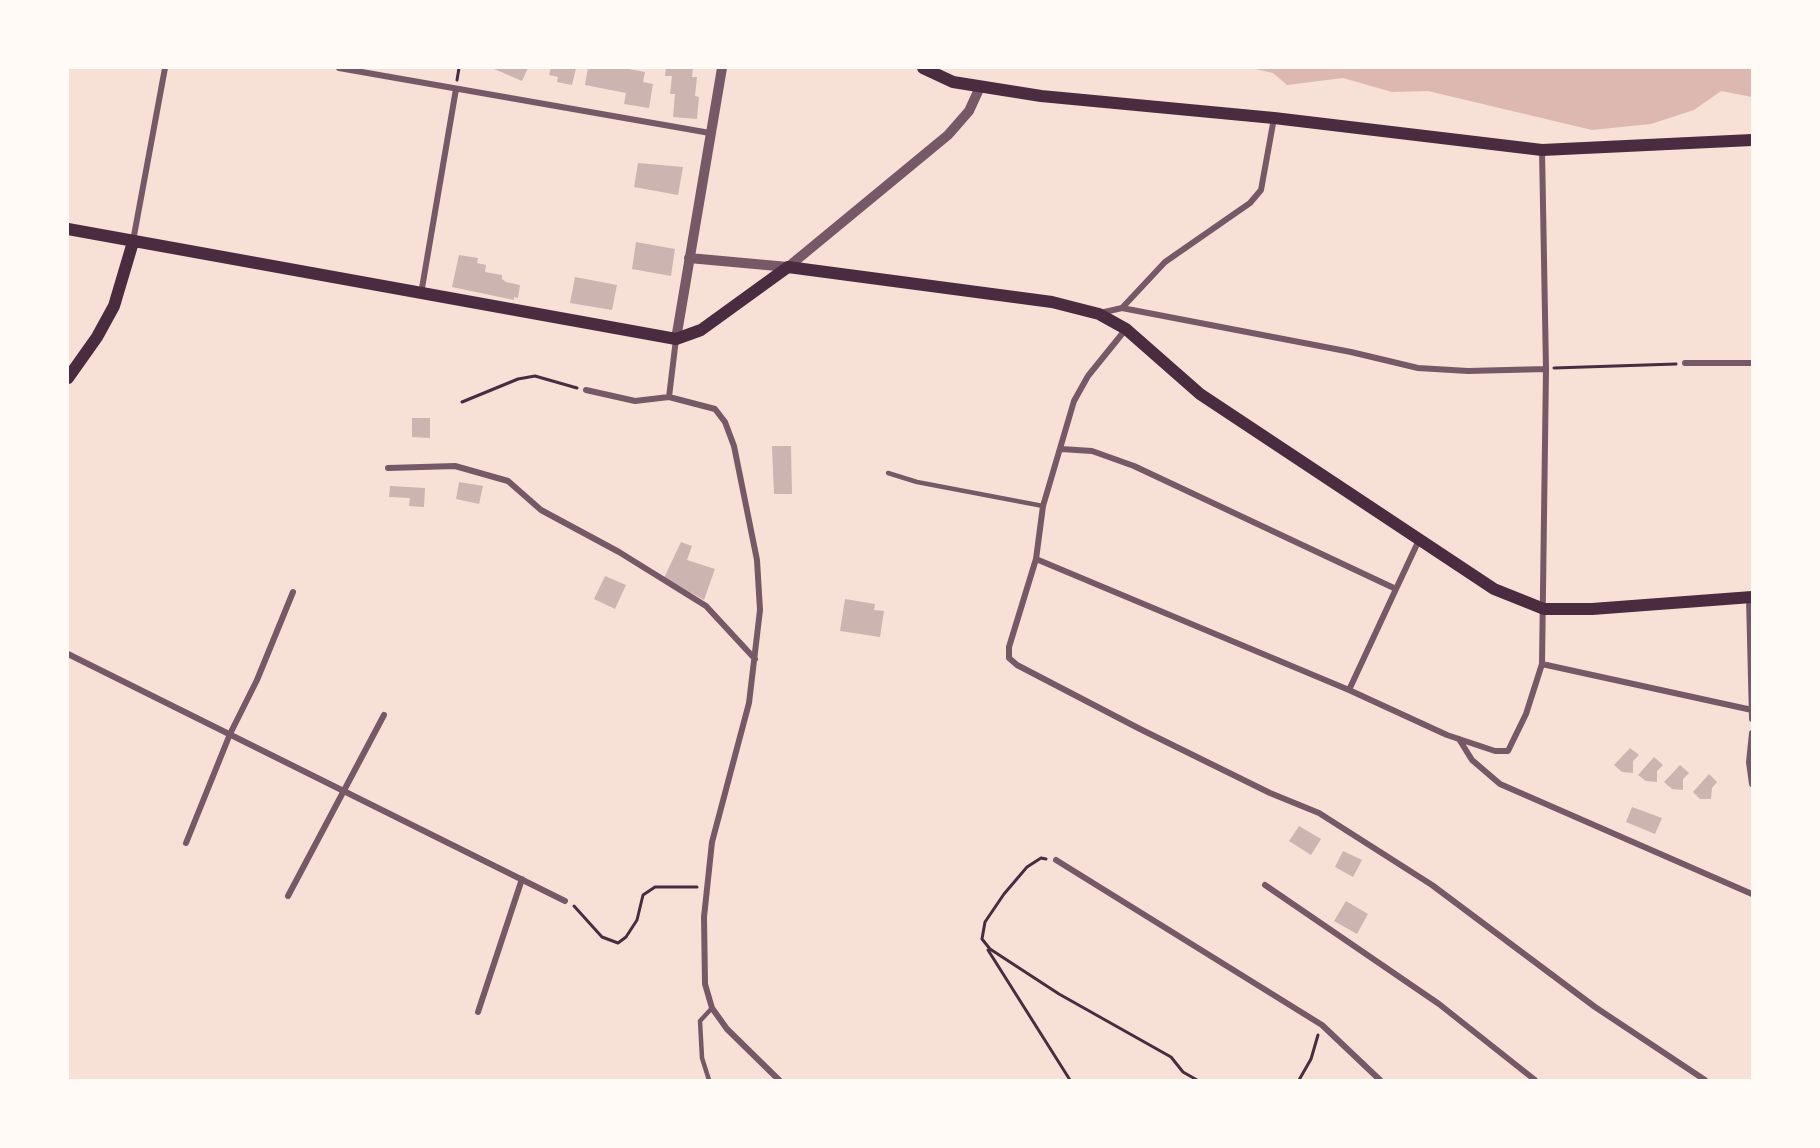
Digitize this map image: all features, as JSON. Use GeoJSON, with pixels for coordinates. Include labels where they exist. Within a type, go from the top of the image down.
{"type":"FeatureCollection","features":[{"type":"Feature","properties":{"kind":"main road"},"geometry":{"type":"LineString","coordinates":[[923,68],[953,82],[980,87],[1274,118],[1542,150],[1752,140]]}},
{"type":"Feature","properties":{"kind":"main road"},"geometry":{"type":"LineString","coordinates":[[68,230],[676,339],[701,330],[788,267],[1052,302],[1099,314],[1126,329],[1200,394],[1494,589],[1544,609],[1592,609],[1751,597]]}},
{"type":"Feature","properties":{"kind":"main road"},"geometry":{"type":"LineString","coordinates":[[68,378],[97,337],[114,306],[133,242]]}},
{"type":"Feature","properties":{"kind":"street"},"geometry":{"type":"LineString","coordinates":[[133,242],[165,68]]}},
{"type":"Feature","properties":{"kind":"street"},"geometry":{"type":"LineString","coordinates":[[339,68],[710,133]]}},
{"type":"Feature","properties":{"kind":"street"},"geometry":{"type":"LineString","coordinates":[[669,397],[689,258],[722,68]]}},
{"type":"Feature","properties":{"kind":"street"},"geometry":{"type":"LineString","coordinates":[[689,258],[788,267],[942,141],[969,111],[980,87]]}},
{"type":"Feature","properties":{"kind":"street"},"geometry":{"type":"LineString","coordinates":[[421,294],[456,89]]}},
{"type":"Feature","properties":{"kind":"street"},"geometry":{"type":"LineString","coordinates":[[1122,308],[1165,262],[1250,204],[1261,190],[1274,118]]}},
{"type":"Feature","properties":{"kind":"street"},"geometry":{"type":"LineString","coordinates":[[1036,559],[1349,690],[1459,739],[1495,751],[1508,751],[1526,714],[1542,664],[1546,369],[1542,150]]}},
{"type":"Feature","properties":{"kind":"street"},"geometry":{"type":"LineString","coordinates":[[1099,314],[1122,308],[1351,352],[1418,368],[1468,372],[1546,369]]}},
{"type":"Feature","properties":{"kind":"street"},"geometry":{"type":"LineString","coordinates":[[1126,329],[1088,376],[1074,400],[1043,506],[1036,559],[1009,647],[1009,658],[1017,665],[1150,734],[1270,793],[1318,813],[1432,885],[1595,1007],[1705,1080]]}},
{"type":"Feature","properties":{"kind":"street"},"geometry":{"type":"LineString","coordinates":[[1685,363],[1752,363]]}},
{"type":"Feature","properties":{"kind":"street"},"geometry":{"type":"LineString","coordinates":[[586,390],[635,401],[669,397],[715,409],[725,422],[734,446],[757,560],[760,610],[749,703],[711,842],[704,917],[705,984],[711,1008],[727,1029],[778,1080]]}},
{"type":"Feature","properties":{"kind":"street"},"geometry":{"type":"LineString","coordinates":[[1061,449],[1092,451],[1134,466],[1396,589]]}},
{"type":"Feature","properties":{"kind":"street"},"geometry":{"type":"LineString","coordinates":[[388,468],[455,466],[508,481],[541,510],[619,552],[706,606],[755,659]]}},
{"type":"Feature","properties":{"kind":"street"},"geometry":{"type":"LineString","coordinates":[[1349,690],[1419,540]]}},
{"type":"Feature","properties":{"kind":"street"},"geometry":{"type":"LineString","coordinates":[[186,843],[230,734],[257,680],[293,592]]}},
{"type":"Feature","properties":{"kind":"street"},"geometry":{"type":"LineString","coordinates":[[1751,597],[1752,719]]}},
{"type":"Feature","properties":{"kind":"street"},"geometry":{"type":"LineString","coordinates":[[68,654],[565,901]]}},
{"type":"Feature","properties":{"kind":"street"},"geometry":{"type":"LineString","coordinates":[[1542,664],[1752,710]]}},
{"type":"Feature","properties":{"kind":"street"},"geometry":{"type":"LineString","coordinates":[[288,896],[384,715]]}},
{"type":"Feature","properties":{"kind":"street"},"geometry":{"type":"LineString","coordinates":[[1752,733],[1749,762],[1752,784]]}},
{"type":"Feature","properties":{"kind":"street"},"geometry":{"type":"LineString","coordinates":[[1459,739],[1472,760],[1500,784],[1752,894]]}},
{"type":"Feature","properties":{"kind":"street"},"geometry":{"type":"LineString","coordinates":[[1056,860],[1322,1025],[1380,1080]]}},
{"type":"Feature","properties":{"kind":"street"},"geometry":{"type":"LineString","coordinates":[[478,1012],[522,879]]}},
{"type":"Feature","properties":{"kind":"street"},"geometry":{"type":"LineString","coordinates":[[1265,885],[1439,1004],[1535,1080]]}},
{"type":"Feature","properties":{"kind":"lane"},"geometry":{"type":"LineString","coordinates":[[888,473],[917,482],[1043,506]]}},
{"type":"Feature","properties":{"kind":"lane"},"geometry":{"type":"LineString","coordinates":[[709,1080],[702,1058],[700,1021],[711,1008]]}},
{"type":"Feature","properties":{"kind":"path"},"geometry":{"type":"LineString","coordinates":[[1546,369],[1685,363]]}},
{"type":"Feature","properties":{"kind":"path"},"geometry":{"type":"LineString","coordinates":[[462,402],[518,379],[536,376],[586,390]]}},
{"type":"Feature","properties":{"kind":"path"},"geometry":{"type":"LineString","coordinates":[[1056,860],[1041,858],[1027,867],[1004,894],[985,922],[982,939],[1070,1080]]}},
{"type":"Feature","properties":{"kind":"path"},"geometry":{"type":"LineString","coordinates":[[565,901],[574,905],[602,937],[618,943],[627,937],[637,920],[643,895],[655,887],[707,887]]}},
{"type":"Feature","properties":{"kind":"path"},"geometry":{"type":"LineString","coordinates":[[986,944],[1059,994],[1171,1057],[1183,1072],[1197,1080]]}},
{"type":"Feature","properties":{"kind":"path"},"geometry":{"type":"LineString","coordinates":[[1299,1080],[1311,1059],[1322,1025]]}},
{"type":"Feature","properties":{"kind":"shaded area"},"geometry":{"type":"Polygon","coordinates":[[[1251,68],[1752,68],[1752,97],[1721,91],[1694,110],[1651,124],[1592,130],[1428,91],[1392,92],[1343,78],[1287,85],[1273,73],[1251,68]]]}},
{"type":"Feature","properties":{"kind":"building"},"geometry":{"type":"Polygon","coordinates":[[[492,68],[528,68],[522,81],[492,68]]]}},
{"type":"Feature","properties":{"kind":"building"},"geometry":{"type":"Polygon","coordinates":[[[551,68],[576,68],[572,85],[557,82],[558,77],[549,75],[551,68]]]}},
{"type":"Feature","properties":{"kind":"building"},"geometry":{"type":"Polygon","coordinates":[[[588,68],[623,68],[645,72],[643,82],[653,84],[649,108],[624,104],[626,93],[585,85],[588,68]]]}},
{"type":"Feature","properties":{"kind":"building"},"geometry":{"type":"Polygon","coordinates":[[[666,68],[693,68],[692,77],[697,77],[695,96],[699,97],[697,119],[673,117],[675,94],[670,94],[672,76],[665,76],[666,68]]]}},
{"type":"Feature","properties":{"kind":"building"},"geometry":{"type":"Polygon","coordinates":[[[638,163],[683,167],[678,195],[634,187],[638,163]]]}},
{"type":"Feature","properties":{"kind":"building"},"geometry":{"type":"Polygon","coordinates":[[[636,242],[675,249],[671,276],[632,269],[636,242]]]}},
{"type":"Feature","properties":{"kind":"building"},"geometry":{"type":"Polygon","coordinates":[[[459,255],[478,258],[477,263],[486,265],[485,272],[502,275],[502,279],[506,282],[520,285],[518,298],[514,297],[514,300],[452,287],[459,255]]]}},
{"type":"Feature","properties":{"kind":"building"},"geometry":{"type":"Polygon","coordinates":[[[575,277],[617,285],[612,310],[570,303],[575,277]]]}},
{"type":"Feature","properties":{"kind":"building"},"geometry":{"type":"Polygon","coordinates":[[[412,418],[430,418],[430,438],[412,437],[412,418]]]}},
{"type":"Feature","properties":{"kind":"building"},"geometry":{"type":"Polygon","coordinates":[[[772,446],[791,446],[792,494],[774,494],[772,446]]]}},
{"type":"Feature","properties":{"kind":"building"},"geometry":{"type":"Polygon","coordinates":[[[459,482],[483,486],[479,504],[456,499],[459,482]]]}},
{"type":"Feature","properties":{"kind":"building"},"geometry":{"type":"Polygon","coordinates":[[[390,486],[425,488],[424,507],[409,506],[410,498],[389,497],[390,486]]]}},
{"type":"Feature","properties":{"kind":"building"},"geometry":{"type":"Polygon","coordinates":[[[681,542],[692,546],[687,560],[715,569],[704,600],[664,578],[681,542]]]}},
{"type":"Feature","properties":{"kind":"building"},"geometry":{"type":"Polygon","coordinates":[[[605,576],[626,585],[615,609],[594,599],[605,576]]]}},
{"type":"Feature","properties":{"kind":"building"},"geometry":{"type":"Polygon","coordinates":[[[845,599],[875,604],[874,610],[884,611],[880,637],[840,631],[845,599]]]}},
{"type":"Feature","properties":{"kind":"building"},"geometry":{"type":"Polygon","coordinates":[[[1630,748],[1639,755],[1633,761],[1633,773],[1622,772],[1614,765],[1630,748]]]}},
{"type":"Feature","properties":{"kind":"building"},"geometry":{"type":"Polygon","coordinates":[[[1654,757],[1663,765],[1657,771],[1657,782],[1646,781],[1638,775],[1654,757]]]}},
{"type":"Feature","properties":{"kind":"building"},"geometry":{"type":"Polygon","coordinates":[[[1680,765],[1689,773],[1683,779],[1683,790],[1672,789],[1664,782],[1680,765]]]}},
{"type":"Feature","properties":{"kind":"building"},"geometry":{"type":"Polygon","coordinates":[[[1709,774],[1717,782],[1712,788],[1711,799],[1700,799],[1693,792],[1709,774]]]}},
{"type":"Feature","properties":{"kind":"building"},"geometry":{"type":"Polygon","coordinates":[[[1632,807],[1662,818],[1655,834],[1626,822],[1632,807]]]}},
{"type":"Feature","properties":{"kind":"building"},"geometry":{"type":"Polygon","coordinates":[[[1299,826],[1321,839],[1311,855],[1289,841],[1299,826]]]}},
{"type":"Feature","properties":{"kind":"building"},"geometry":{"type":"Polygon","coordinates":[[[1343,851],[1362,860],[1353,877],[1335,867],[1343,851]]]}},
{"type":"Feature","properties":{"kind":"building"},"geometry":{"type":"Polygon","coordinates":[[[1346,901],[1368,914],[1357,934],[1334,921],[1346,901]]]}}]}
